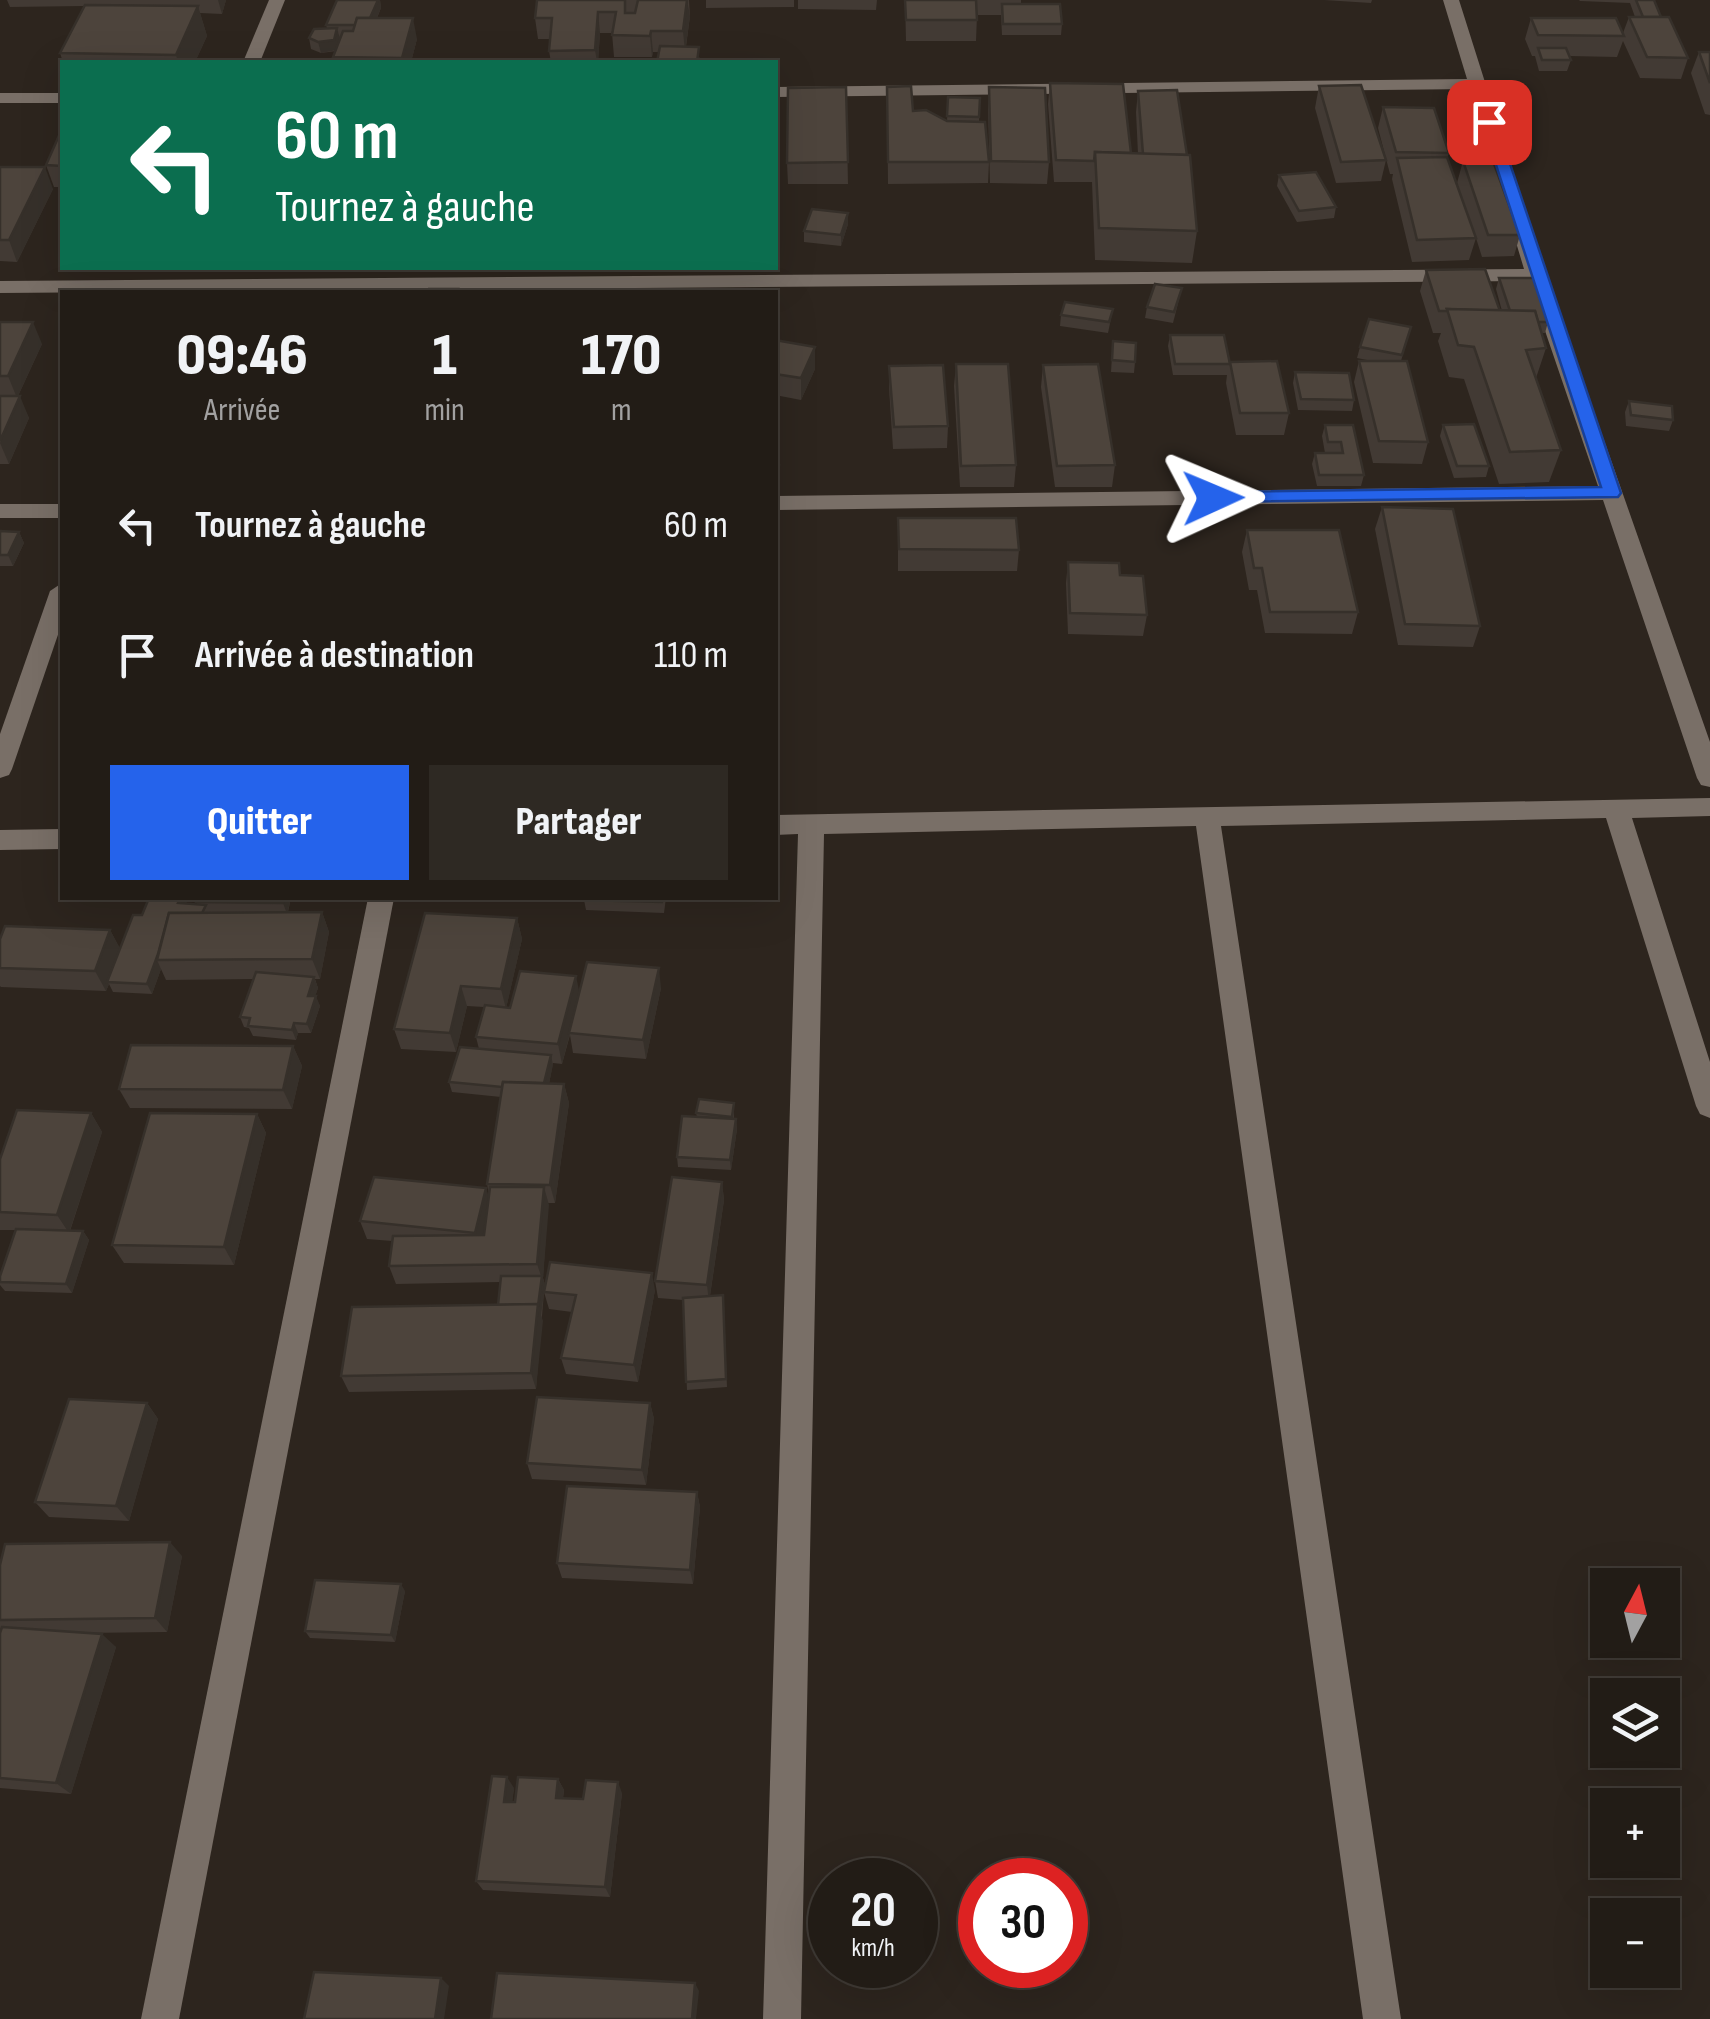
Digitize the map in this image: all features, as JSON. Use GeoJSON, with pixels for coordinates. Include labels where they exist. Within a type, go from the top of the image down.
{"type":"FeatureCollection","features":[{"type":"Feature","properties":{"kind":"street"},"geometry":{"type":"LineString","coordinates":[[253,60],[277,0]]}},
{"type":"Feature","properties":{"kind":"street"},"geometry":{"type":"LineString","coordinates":[[1450,0],[1536,275],[1710,778]]}},
{"type":"Feature","properties":{"kind":"street"},"geometry":{"type":"LineString","coordinates":[[778,92],[1477,84]]}},
{"type":"Feature","properties":{"kind":"street"},"geometry":{"type":"LineString","coordinates":[[0,98],[60,98]]}},
{"type":"Feature","properties":{"kind":"street"},"geometry":{"type":"LineString","coordinates":[[0,287],[169,290],[1536,275]]}},
{"type":"Feature","properties":{"kind":"street"},"geometry":{"type":"LineString","coordinates":[[778,503],[1612,493]]}},
{"type":"Feature","properties":{"kind":"street"},"geometry":{"type":"LineString","coordinates":[[0,511],[60,511]]}},
{"type":"Feature","properties":{"kind":"street"},"geometry":{"type":"LineString","coordinates":[[0,769],[60,597]]}},
{"type":"Feature","properties":{"kind":"street"},"geometry":{"type":"LineString","coordinates":[[778,825],[1710,807]]}},
{"type":"Feature","properties":{"kind":"street"},"geometry":{"type":"LineString","coordinates":[[1616,809],[1710,1106]]}},
{"type":"Feature","properties":{"kind":"street"},"geometry":{"type":"LineString","coordinates":[[1208,817],[1382,2019]]}},
{"type":"Feature","properties":{"kind":"street"},"geometry":{"type":"LineString","coordinates":[[782,2019],[811,824]]}},
{"type":"Feature","properties":{"kind":"street"},"geometry":{"type":"LineString","coordinates":[[0,840],[60,839]]}},
{"type":"Feature","properties":{"kind":"street"},"geometry":{"type":"LineString","coordinates":[[160,2019],[381,900]]}},
{"type":"Feature","properties":{"kind":"building"},"geometry":{"type":"Polygon","coordinates":[[[337,0],[378,0],[370,18],[357,18],[355,25],[326,25],[337,0]]]}},
{"type":"Feature","properties":{"kind":"building"},"geometry":{"type":"Polygon","coordinates":[[[537,0],[625,0],[625,13],[635,13],[638,0],[687,0],[683,31],[651,31],[650,36],[612,35],[616,12],[598,12],[595,50],[549,51],[552,18],[535,18],[537,0]]]}},
{"type":"Feature","properties":{"kind":"building"},"geometry":{"type":"Polygon","coordinates":[[[905,0],[976,0],[977,20],[906,20],[905,0]]]}},
{"type":"Feature","properties":{"kind":"building"},"geometry":{"type":"Polygon","coordinates":[[[1636,0],[1654,0],[1661,17],[1643,17],[1636,0]]]}},
{"type":"Feature","properties":{"kind":"building"},"geometry":{"type":"Polygon","coordinates":[[[1002,4],[1060,4],[1062,24],[1003,24],[1002,4]]]}},
{"type":"Feature","properties":{"kind":"building"},"geometry":{"type":"Polygon","coordinates":[[[85,5],[198,6],[176,55],[60,53],[85,5]]]}},
{"type":"Feature","properties":{"kind":"building"},"geometry":{"type":"Polygon","coordinates":[[[1629,17],[1669,17],[1688,58],[1647,57],[1629,17]]]}},
{"type":"Feature","properties":{"kind":"building"},"geometry":{"type":"Polygon","coordinates":[[[357,18],[413,18],[402,58],[333,57],[343,31],[353,31],[357,18]]]}},
{"type":"Feature","properties":{"kind":"building"},"geometry":{"type":"Polygon","coordinates":[[[1531,18],[1616,18],[1624,36],[1538,35],[1531,18]]]}},
{"type":"Feature","properties":{"kind":"building"},"geometry":{"type":"Polygon","coordinates":[[[337,28],[334,40],[318,42],[309,38],[314,29],[337,28]]]}},
{"type":"Feature","properties":{"kind":"building"},"geometry":{"type":"Polygon","coordinates":[[[660,46],[699,47],[697,60],[657,60],[660,46]]]}},
{"type":"Feature","properties":{"kind":"building"},"geometry":{"type":"Polygon","coordinates":[[[1538,48],[1566,48],[1571,60],[1542,60],[1538,48]]]}},
{"type":"Feature","properties":{"kind":"building"},"geometry":{"type":"Polygon","coordinates":[[[1699,52],[1710,52],[1710,83],[1699,52]]]}},
{"type":"Feature","properties":{"kind":"building"},"geometry":{"type":"Polygon","coordinates":[[[1050,83],[1123,84],[1131,153],[1095,152],[1094,161],[1056,160],[1050,83]]]}},
{"type":"Feature","properties":{"kind":"building"},"geometry":{"type":"Polygon","coordinates":[[[1361,85],[1386,160],[1341,162],[1319,86],[1361,85]]]}},
{"type":"Feature","properties":{"kind":"building"},"geometry":{"type":"Polygon","coordinates":[[[911,86],[913,111],[926,110],[947,121],[985,122],[989,162],[888,162],[887,87],[911,86]]]}},
{"type":"Feature","properties":{"kind":"building"},"geometry":{"type":"Polygon","coordinates":[[[846,87],[848,162],[787,163],[788,88],[846,87]]]}},
{"type":"Feature","properties":{"kind":"building"},"geometry":{"type":"Polygon","coordinates":[[[989,87],[1045,88],[1049,162],[991,161],[989,87]]]}},
{"type":"Feature","properties":{"kind":"building"},"geometry":{"type":"Polygon","coordinates":[[[1177,90],[1187,155],[1143,154],[1138,91],[1177,90]]]}},
{"type":"Feature","properties":{"kind":"building"},"geometry":{"type":"Polygon","coordinates":[[[948,97],[980,98],[979,117],[947,116],[948,97]]]}},
{"type":"Feature","properties":{"kind":"building"},"geometry":{"type":"Polygon","coordinates":[[[1383,107],[1434,108],[1449,153],[1396,152],[1383,107]]]}},
{"type":"Feature","properties":{"kind":"building"},"geometry":{"type":"Polygon","coordinates":[[[60,133],[60,166],[46,165],[60,133]]]}},
{"type":"Feature","properties":{"kind":"building"},"geometry":{"type":"Polygon","coordinates":[[[1095,152],[1190,155],[1197,231],[1099,228],[1095,152]]]}},
{"type":"Feature","properties":{"kind":"building"},"geometry":{"type":"Polygon","coordinates":[[[1447,157],[1476,238],[1417,240],[1397,158],[1447,157]]]}},
{"type":"Feature","properties":{"kind":"building"},"geometry":{"type":"Polygon","coordinates":[[[1463,161],[1493,161],[1520,235],[1488,235],[1463,161]]]}},
{"type":"Feature","properties":{"kind":"building"},"geometry":{"type":"Polygon","coordinates":[[[0,167],[45,167],[9,240],[0,240],[0,167]]]}},
{"type":"Feature","properties":{"kind":"building"},"geometry":{"type":"Polygon","coordinates":[[[1316,172],[1336,207],[1299,211],[1279,175],[1316,172]]]}},
{"type":"Feature","properties":{"kind":"building"},"geometry":{"type":"Polygon","coordinates":[[[812,209],[848,213],[841,235],[804,231],[812,209]]]}},
{"type":"Feature","properties":{"kind":"building"},"geometry":{"type":"Polygon","coordinates":[[[1485,269],[1500,311],[1439,311],[1426,270],[1485,269]]]}},
{"type":"Feature","properties":{"kind":"building"},"geometry":{"type":"Polygon","coordinates":[[[1499,278],[1534,278],[1548,322],[1538,322],[1535,311],[1510,311],[1499,278]]]}},
{"type":"Feature","properties":{"kind":"building"},"geometry":{"type":"Polygon","coordinates":[[[1155,284],[1182,288],[1174,312],[1147,307],[1155,284]]]}},
{"type":"Feature","properties":{"kind":"building"},"geometry":{"type":"Polygon","coordinates":[[[1065,302],[1113,309],[1109,322],[1061,315],[1065,302]]]}},
{"type":"Feature","properties":{"kind":"building"},"geometry":{"type":"Polygon","coordinates":[[[1447,309],[1535,311],[1546,348],[1526,350],[1561,450],[1510,452],[1474,347],[1458,345],[1447,309]]]}},
{"type":"Feature","properties":{"kind":"building"},"geometry":{"type":"Polygon","coordinates":[[[1369,319],[1411,327],[1402,355],[1360,347],[1369,319]]]}},
{"type":"Feature","properties":{"kind":"building"},"geometry":{"type":"Polygon","coordinates":[[[0,322],[33,322],[8,376],[0,376],[0,322]]]}},
{"type":"Feature","properties":{"kind":"building"},"geometry":{"type":"Polygon","coordinates":[[[1170,335],[1224,335],[1230,364],[1175,364],[1170,335]]]}},
{"type":"Feature","properties":{"kind":"building"},"geometry":{"type":"Polygon","coordinates":[[[778,341],[815,347],[801,378],[778,374],[778,341]]]}},
{"type":"Feature","properties":{"kind":"building"},"geometry":{"type":"Polygon","coordinates":[[[1113,341],[1136,343],[1135,362],[1112,360],[1113,341]]]}},
{"type":"Feature","properties":{"kind":"building"},"geometry":{"type":"Polygon","coordinates":[[[1277,361],[1289,413],[1240,413],[1230,362],[1277,361]]]}},
{"type":"Feature","properties":{"kind":"building"},"geometry":{"type":"Polygon","coordinates":[[[1359,361],[1407,361],[1428,442],[1379,441],[1359,361]]]}},
{"type":"Feature","properties":{"kind":"building"},"geometry":{"type":"Polygon","coordinates":[[[956,364],[1008,364],[1016,465],[961,466],[956,364]]]}},
{"type":"Feature","properties":{"kind":"building"},"geometry":{"type":"Polygon","coordinates":[[[1098,364],[1115,465],[1057,466],[1043,365],[1098,364]]]}},
{"type":"Feature","properties":{"kind":"building"},"geometry":{"type":"Polygon","coordinates":[[[943,365],[948,426],[894,427],[889,366],[943,365]]]}},
{"type":"Feature","properties":{"kind":"building"},"geometry":{"type":"Polygon","coordinates":[[[1295,372],[1349,373],[1354,400],[1301,399],[1295,372]]]}},
{"type":"Feature","properties":{"kind":"building"},"geometry":{"type":"Polygon","coordinates":[[[0,396],[20,396],[0,441],[0,396]]]}},
{"type":"Feature","properties":{"kind":"building"},"geometry":{"type":"Polygon","coordinates":[[[1629,401],[1672,406],[1673,420],[1631,415],[1629,401]]]}},
{"type":"Feature","properties":{"kind":"building"},"geometry":{"type":"Polygon","coordinates":[[[1474,424],[1489,466],[1457,466],[1443,425],[1474,424]]]}},
{"type":"Feature","properties":{"kind":"building"},"geometry":{"type":"Polygon","coordinates":[[[1325,425],[1353,425],[1364,475],[1319,475],[1315,453],[1343,453],[1341,442],[1328,442],[1325,425]]]}},
{"type":"Feature","properties":{"kind":"building"},"geometry":{"type":"Polygon","coordinates":[[[1382,507],[1453,509],[1480,626],[1405,624],[1382,507]]]}},
{"type":"Feature","properties":{"kind":"building"},"geometry":{"type":"Polygon","coordinates":[[[898,518],[1016,518],[1019,550],[899,549],[898,518]]]}},
{"type":"Feature","properties":{"kind":"building"},"geometry":{"type":"Polygon","coordinates":[[[1247,530],[1339,530],[1358,612],[1270,612],[1262,568],[1254,568],[1247,530]]]}},
{"type":"Feature","properties":{"kind":"building"},"geometry":{"type":"Polygon","coordinates":[[[0,531],[19,532],[8,555],[0,555],[0,531]]]}},
{"type":"Feature","properties":{"kind":"building"},"geometry":{"type":"Polygon","coordinates":[[[1068,562],[1119,563],[1120,575],[1143,576],[1147,615],[1070,613],[1068,562]]]}},
{"type":"Feature","properties":{"kind":"building"},"geometry":{"type":"Polygon","coordinates":[[[148,900],[206,905],[202,913],[169,913],[147,984],[107,982],[133,915],[142,915],[148,900]]]}},
{"type":"Feature","properties":{"kind":"building"},"geometry":{"type":"Polygon","coordinates":[[[196,900],[284,900],[283,903],[196,900]]]}},
{"type":"Feature","properties":{"kind":"building"},"geometry":{"type":"Polygon","coordinates":[[[584,900],[662,900],[662,902],[584,900]]]}},
{"type":"Feature","properties":{"kind":"building"},"geometry":{"type":"Polygon","coordinates":[[[322,912],[312,959],[157,960],[169,913],[322,912]]]}},
{"type":"Feature","properties":{"kind":"building"},"geometry":{"type":"Polygon","coordinates":[[[425,913],[517,918],[501,989],[461,986],[450,1033],[394,1029],[425,913]]]}},
{"type":"Feature","properties":{"kind":"building"},"geometry":{"type":"Polygon","coordinates":[[[5,926],[110,930],[95,971],[0,968],[0,939],[5,926]]]}},
{"type":"Feature","properties":{"kind":"building"},"geometry":{"type":"Polygon","coordinates":[[[587,962],[659,968],[643,1040],[569,1033],[587,962]]]}},
{"type":"Feature","properties":{"kind":"building"},"geometry":{"type":"Polygon","coordinates":[[[520,971],[576,976],[558,1044],[476,1037],[485,1005],[510,1008],[520,971]]]}},
{"type":"Feature","properties":{"kind":"building"},"geometry":{"type":"Polygon","coordinates":[[[256,972],[314,977],[308,996],[316,996],[307,1024],[294,1023],[292,1030],[248,1026],[250,1018],[240,1017],[256,972]]]}},
{"type":"Feature","properties":{"kind":"building"},"geometry":{"type":"Polygon","coordinates":[[[131,1045],[293,1046],[283,1090],[119,1089],[131,1045]]]}},
{"type":"Feature","properties":{"kind":"building"},"geometry":{"type":"Polygon","coordinates":[[[460,1047],[551,1055],[544,1083],[503,1082],[502,1087],[449,1082],[460,1047]]]}},
{"type":"Feature","properties":{"kind":"building"},"geometry":{"type":"Polygon","coordinates":[[[503,1082],[564,1084],[550,1185],[487,1184],[503,1082]]]}},
{"type":"Feature","properties":{"kind":"building"},"geometry":{"type":"Polygon","coordinates":[[[699,1099],[734,1103],[732,1117],[696,1113],[699,1099]]]}},
{"type":"Feature","properties":{"kind":"building"},"geometry":{"type":"Polygon","coordinates":[[[17,1110],[91,1113],[57,1215],[0,1212],[0,1159],[17,1110]]]}},
{"type":"Feature","properties":{"kind":"building"},"geometry":{"type":"Polygon","coordinates":[[[150,1113],[257,1114],[224,1247],[112,1245],[150,1113]]]}},
{"type":"Feature","properties":{"kind":"building"},"geometry":{"type":"Polygon","coordinates":[[[682,1116],[736,1119],[730,1160],[677,1157],[682,1116]]]}},
{"type":"Feature","properties":{"kind":"building"},"geometry":{"type":"Polygon","coordinates":[[[374,1177],[486,1188],[475,1233],[360,1221],[374,1177]]]}},
{"type":"Feature","properties":{"kind":"building"},"geometry":{"type":"Polygon","coordinates":[[[672,1177],[722,1182],[707,1285],[655,1281],[672,1177]]]}},
{"type":"Feature","properties":{"kind":"building"},"geometry":{"type":"Polygon","coordinates":[[[490,1187],[544,1187],[537,1264],[389,1266],[393,1236],[484,1235],[490,1187]]]}},
{"type":"Feature","properties":{"kind":"building"},"geometry":{"type":"Polygon","coordinates":[[[16,1229],[83,1231],[66,1284],[0,1282],[16,1229]]]}},
{"type":"Feature","properties":{"kind":"building"},"geometry":{"type":"Polygon","coordinates":[[[550,1262],[652,1273],[634,1365],[561,1358],[576,1295],[544,1292],[550,1262]]]}},
{"type":"Feature","properties":{"kind":"building"},"geometry":{"type":"Polygon","coordinates":[[[501,1276],[542,1276],[538,1306],[498,1305],[501,1276]]]}},
{"type":"Feature","properties":{"kind":"building"},"geometry":{"type":"Polygon","coordinates":[[[723,1295],[726,1379],[686,1382],[683,1298],[723,1295]]]}},
{"type":"Feature","properties":{"kind":"building"},"geometry":{"type":"Polygon","coordinates":[[[538,1304],[531,1373],[341,1376],[352,1307],[538,1304]]]}},
{"type":"Feature","properties":{"kind":"building"},"geometry":{"type":"Polygon","coordinates":[[[537,1397],[650,1403],[642,1470],[527,1463],[537,1397]]]}},
{"type":"Feature","properties":{"kind":"building"},"geometry":{"type":"Polygon","coordinates":[[[69,1399],[147,1403],[116,1506],[35,1502],[69,1399]]]}},
{"type":"Feature","properties":{"kind":"building"},"geometry":{"type":"Polygon","coordinates":[[[567,1486],[697,1492],[690,1570],[557,1563],[567,1486]]]}},
{"type":"Feature","properties":{"kind":"building"},"geometry":{"type":"Polygon","coordinates":[[[170,1542],[155,1618],[0,1620],[0,1565],[5,1544],[170,1542]]]}},
{"type":"Feature","properties":{"kind":"building"},"geometry":{"type":"Polygon","coordinates":[[[315,1580],[401,1584],[391,1635],[305,1631],[315,1580]]]}},
{"type":"Feature","properties":{"kind":"building"},"geometry":{"type":"Polygon","coordinates":[[[2,1627],[102,1634],[56,1783],[0,1778],[2,1627]]]}},
{"type":"Feature","properties":{"kind":"building"},"geometry":{"type":"Polygon","coordinates":[[[492,1776],[507,1777],[504,1802],[515,1802],[518,1777],[558,1779],[556,1798],[583,1799],[586,1780],[618,1782],[605,1887],[476,1881],[492,1776]]]}},
{"type":"Feature","properties":{"kind":"building"},"geometry":{"type":"Polygon","coordinates":[[[314,1972],[441,1978],[435,2019],[304,2019],[314,1972]]]}},
{"type":"Feature","properties":{"kind":"building"},"geometry":{"type":"Polygon","coordinates":[[[497,1973],[695,1983],[692,2019],[491,2019],[497,1973]]]}},
{"type":"Feature","properties":{"kind":"route"},"geometry":{"type":"LineString","coordinates":[[1213,498],[1612,493],[1536,275],[1489,122]]}}]}
